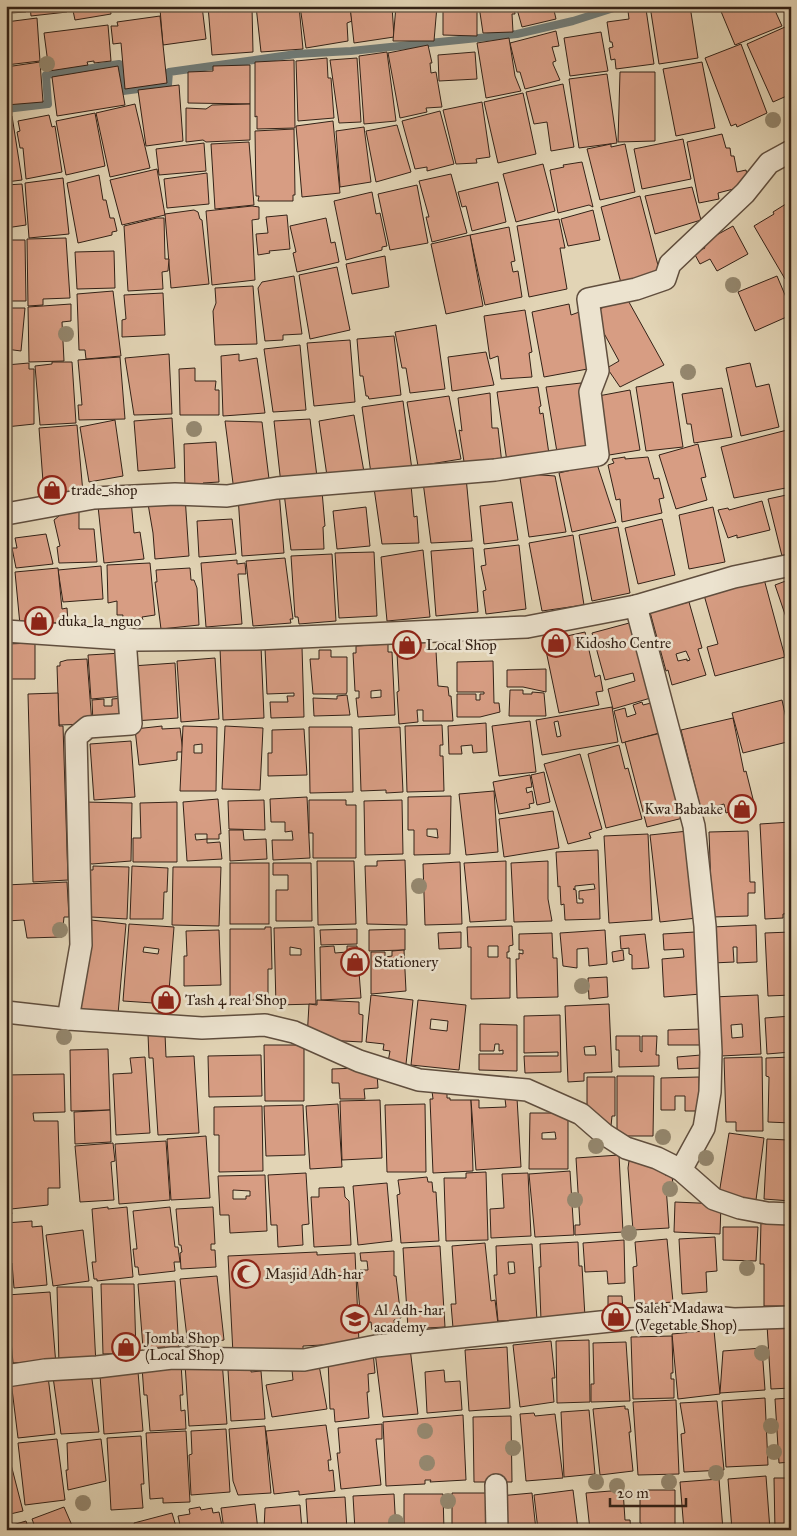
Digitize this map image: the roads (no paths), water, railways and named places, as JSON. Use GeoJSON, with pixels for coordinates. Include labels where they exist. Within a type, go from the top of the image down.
{"type":"FeatureCollection","features":[{"type":"Feature","properties":{"kind":"street"},"geometry":{"type":"LineString","coordinates":[[6,514],[94,498],[181,494],[227,496],[277,488],[495,470],[598,455],[590,392],[598,371],[588,299],[636,289],[665,279],[670,264],[746,193],[769,162],[791,151]]}},
{"type":"Feature","properties":{"kind":"street"},"geometry":{"type":"LineString","coordinates":[[6,631],[125,638],[256,638],[527,627],[636,606],[734,577],[791,565]]}},
{"type":"Feature","properties":{"kind":"street"},"geometry":{"type":"LineString","coordinates":[[636,606],[694,826],[705,926],[711,1052],[710,1092],[704,1128],[681,1170]]}},
{"type":"Feature","properties":{"kind":"street"},"geometry":{"type":"LineString","coordinates":[[68,1019],[81,945],[76,736],[88,727],[131,724],[125,638]]}},
{"type":"Feature","properties":{"kind":"street"},"geometry":{"type":"LineString","coordinates":[[6,1012],[68,1019],[202,1028],[265,1024],[294,1032],[359,1061],[419,1080],[527,1090],[581,1114],[604,1134],[626,1148],[656,1158],[681,1170],[714,1199],[740,1208],[791,1214]]}},
{"type":"Feature","properties":{"kind":"street"},"geometry":{"type":"LineString","coordinates":[[6,1376],[45,1370],[97,1367],[172,1358],[304,1360],[376,1346],[629,1319],[703,1316],[734,1319],[791,1317]]}},
{"type":"Feature","properties":{"kind":"street"},"geometry":{"type":"LineString","coordinates":[[496,1485],[497,1530]]}},
{"type":"Feature","properties":{"kind":"waterway"},"geometry":{"type":"LineString","coordinates":[[6,109],[48,104],[46,75],[119,64],[123,91],[168,85],[169,72],[296,54],[351,51],[517,34],[573,21],[620,6]]}},
{"type":"Feature","properties":{"kind":"place","name":"trade_shop"},"geometry":{"type":"Point","coordinates":[52,490]}},
{"type":"Feature","properties":{"kind":"place","name":"duka_la_nguo"},"geometry":{"type":"Point","coordinates":[39,621]}},
{"type":"Feature","properties":{"kind":"place","name":"Kidosho Centre"},"geometry":{"type":"Point","coordinates":[556,643]}},
{"type":"Feature","properties":{"kind":"place","name":"Local Shop"},"geometry":{"type":"Point","coordinates":[407,645]}},
{"type":"Feature","properties":{"kind":"place","name":"Kwa Babaake"},"geometry":{"type":"Point","coordinates":[742,809]}},
{"type":"Feature","properties":{"kind":"place","name":"Stationery"},"geometry":{"type":"Point","coordinates":[355,962]}},
{"type":"Feature","properties":{"kind":"place","name":"Tash 4 real Shop"},"geometry":{"type":"Point","coordinates":[166,1000]}},
{"type":"Feature","properties":{"kind":"place","name":"Masjid Adh-har"},"geometry":{"type":"Point","coordinates":[246,1274]}},
{"type":"Feature","properties":{"kind":"place","name":"Saleh Madawa (Vegetable Shop)"},"geometry":{"type":"Point","coordinates":[616,1317]}},
{"type":"Feature","properties":{"kind":"place","name":"Al Adh-har academy"},"geometry":{"type":"Point","coordinates":[355,1319]}},
{"type":"Feature","properties":{"kind":"place","name":"Jomba Shop (Local Shop)"},"geometry":{"type":"Point","coordinates":[126,1347]}}]}
